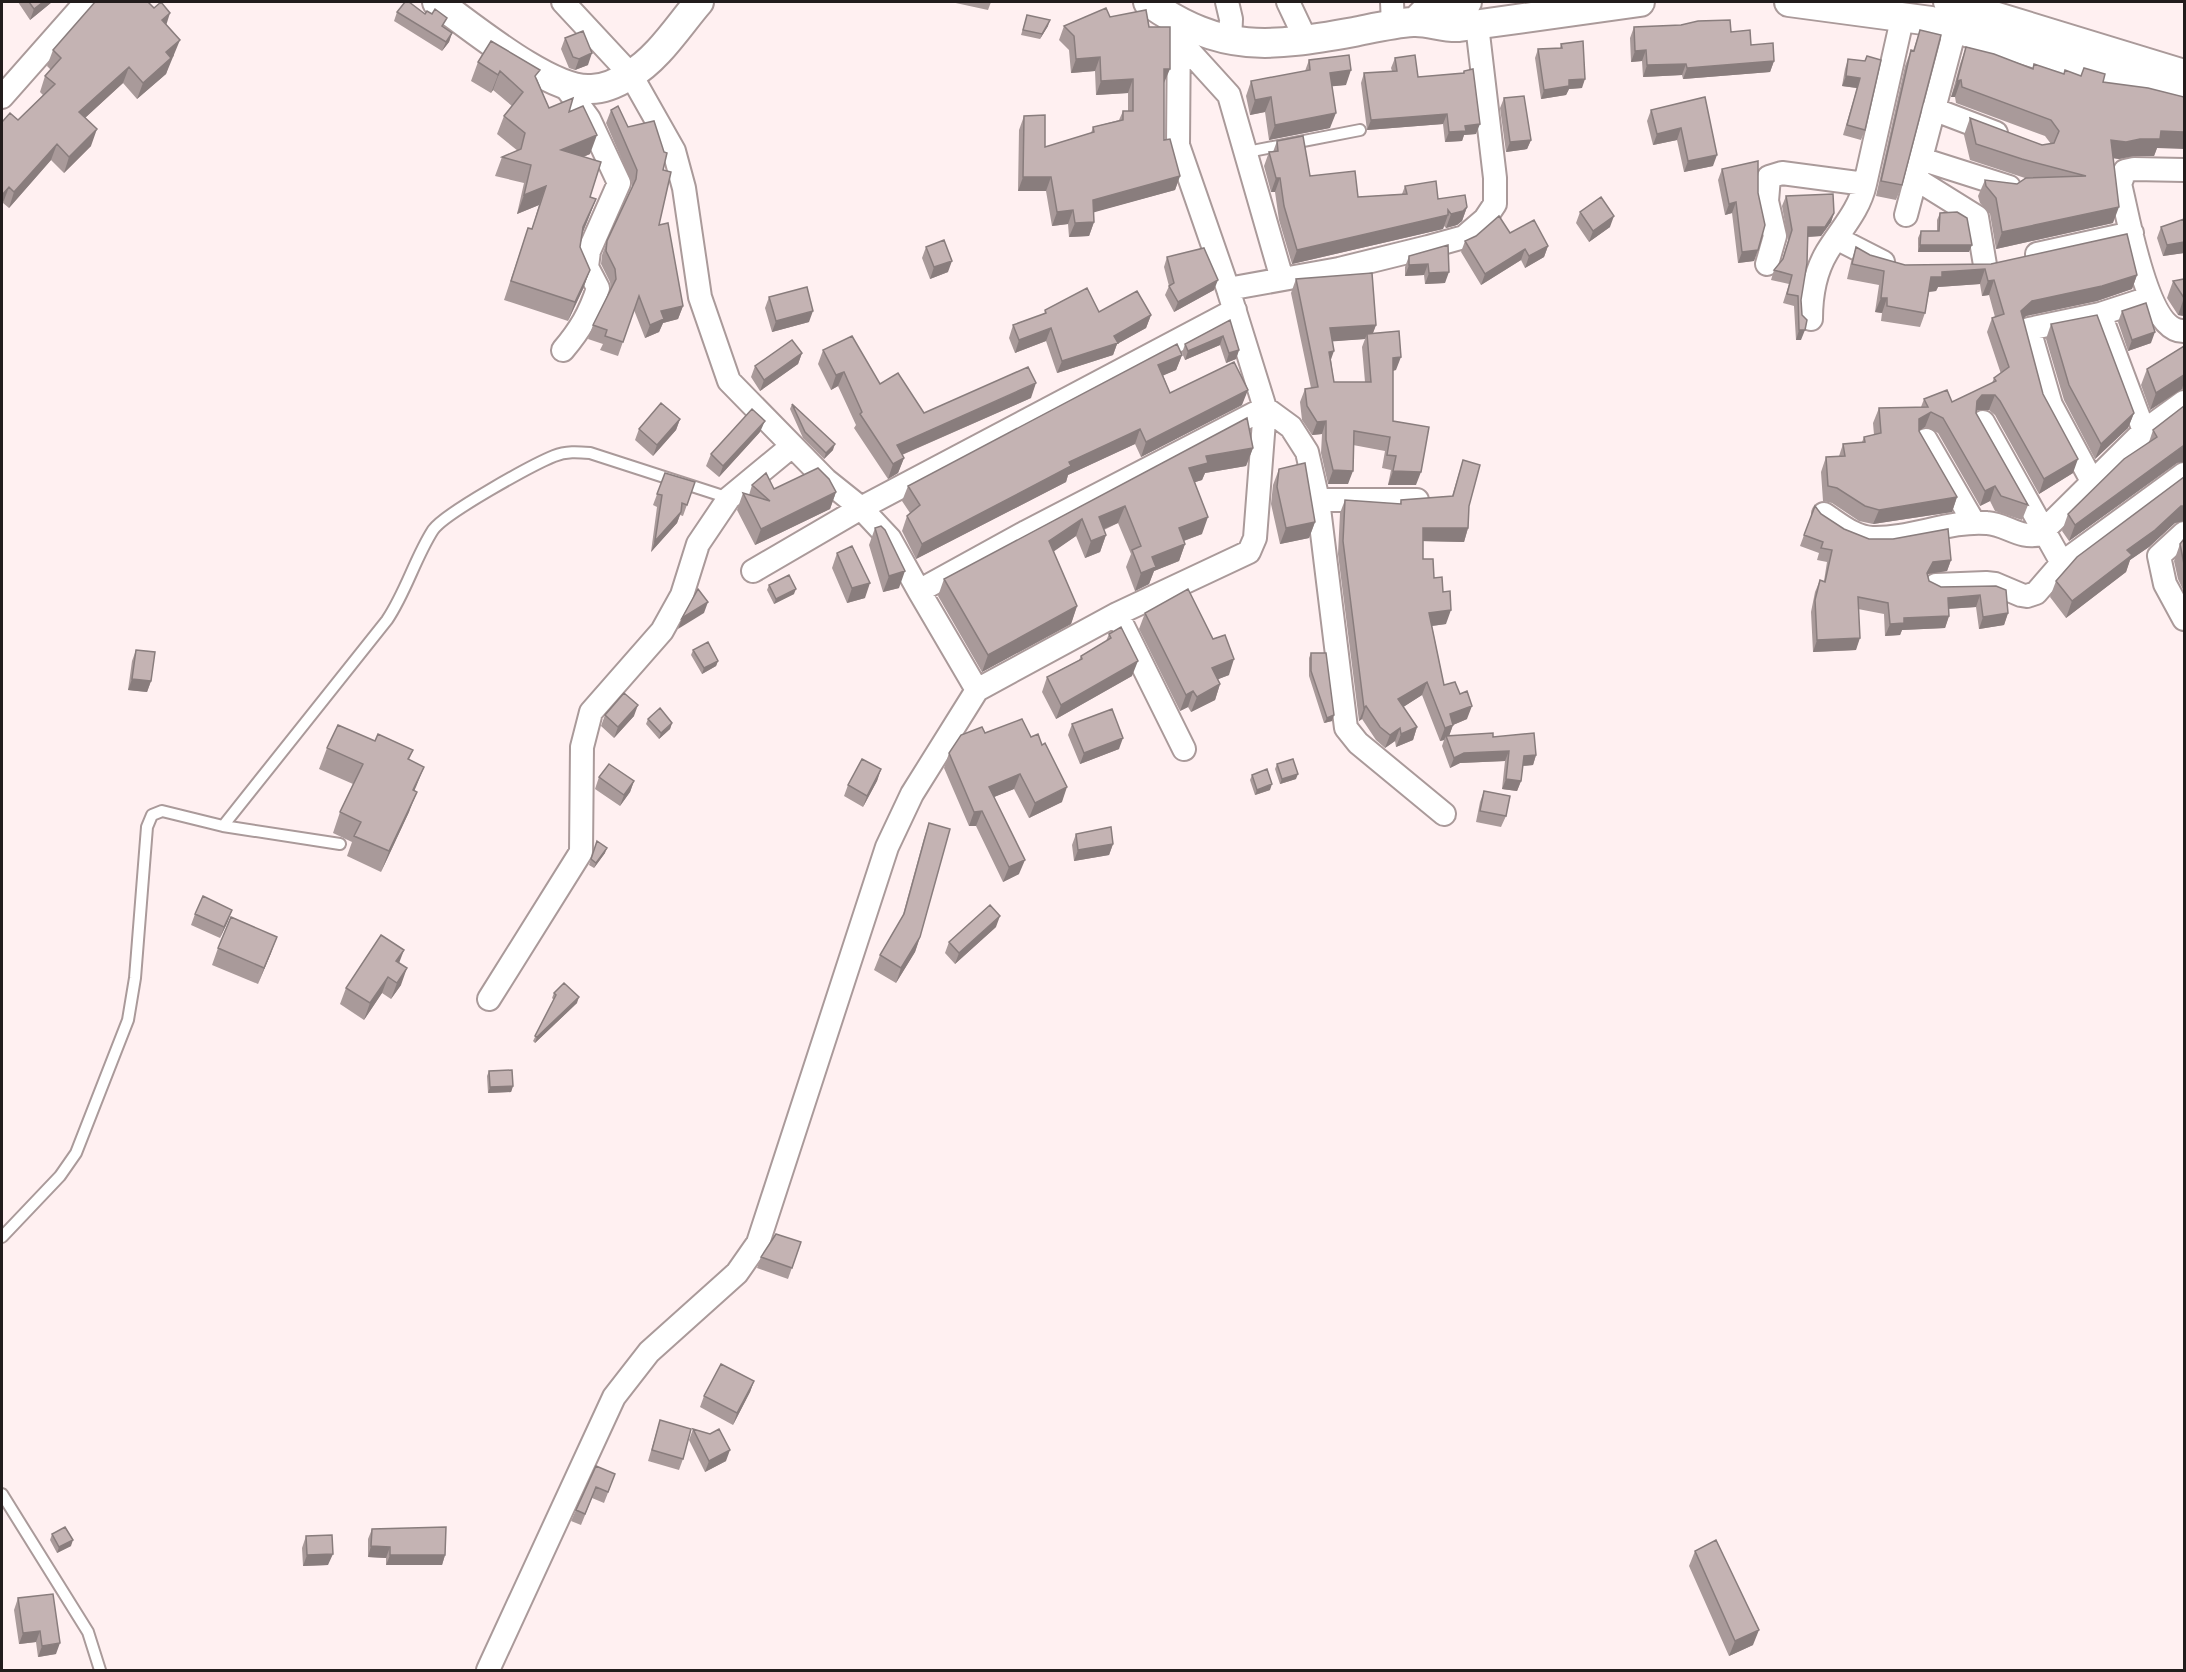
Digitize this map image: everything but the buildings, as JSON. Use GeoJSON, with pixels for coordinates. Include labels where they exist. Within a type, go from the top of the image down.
{"type":"FeatureCollection","features":[{"type":"Feature","properties":{"kind":"street"},"geometry":{"type":"LineString","coordinates":[[2,97],[86,2]]}},
{"type":"Feature","properties":{"kind":"street"},"geometry":{"type":"LineString","coordinates":[[437,2],[506,51],[565,86],[591,90],[610,85],[631,75],[647,62],[699,2]]}},
{"type":"Feature","properties":{"kind":"street"},"geometry":{"type":"LineString","coordinates":[[564,2],[631,75],[674,151],[680,168],[700,297],[729,381],[826,480],[861,508],[890,539],[977,690]]}},
{"type":"Feature","properties":{"kind":"street"},"geometry":{"type":"LineString","coordinates":[[1148,2],[1179,31],[1230,95],[1282,279]]}},
{"type":"Feature","properties":{"kind":"street"},"geometry":{"type":"LineString","coordinates":[[1227,2],[1231,19],[1230,42]]}},
{"type":"Feature","properties":{"kind":"street"},"geometry":{"type":"LineString","coordinates":[[1288,2],[1306,40]]}},
{"type":"Feature","properties":{"kind":"street"},"geometry":{"type":"LineString","coordinates":[[1179,31],[1201,33],[1230,42],[1306,40],[1426,10],[1472,13],[1640,2]]}},
{"type":"Feature","properties":{"kind":"street"},"geometry":{"type":"LineString","coordinates":[[1789,2],[1903,15],[1955,12],[2184,74]]}},
{"type":"Feature","properties":{"kind":"street"},"geometry":{"type":"LineString","coordinates":[[1955,12],[2184,100]]}},
{"type":"Feature","properties":{"kind":"street"},"geometry":{"type":"LineString","coordinates":[[1906,215],[1955,12]]}},
{"type":"Feature","properties":{"kind":"street"},"geometry":{"type":"LineString","coordinates":[[1228,289],[1339,269],[1464,237],[1485,219],[1495,204],[1495,178],[1472,13]]}},
{"type":"Feature","properties":{"kind":"street"},"geometry":{"type":"LineString","coordinates":[[1811,319],[1811,301],[1818,272],[1827,252],[1838,239],[1858,206],[1865,184],[1903,15]]}},
{"type":"Feature","properties":{"kind":"street"},"geometry":{"type":"LineString","coordinates":[[488,1671],[614,1396],[650,1352],[737,1273],[758,1243],[887,847],[912,794],[977,690],[1117,614],[1249,552],[1255,538],[1265,408],[1235,310],[1178,145],[1179,31]]}},
{"type":"Feature","properties":{"kind":"street"},"geometry":{"type":"LineString","coordinates":[[563,350],[586,322],[594,301],[598,288],[587,267],[589,251],[619,183],[589,119],[565,86]]}},
{"type":"Feature","properties":{"kind":"street"},"geometry":{"type":"LineString","coordinates":[[1933,109],[2019,141]]}},
{"type":"Feature","properties":{"kind":"street"},"geometry":{"type":"LineString","coordinates":[[1918,169],[2009,188]]}},
{"type":"Feature","properties":{"kind":"street"},"geometry":{"type":"LineString","coordinates":[[1918,169],[1977,217],[1975,265],[2014,259],[2132,233]]}},
{"type":"Feature","properties":{"kind":"street"},"geometry":{"type":"LineString","coordinates":[[2184,170],[2134,169],[2125,171],[2120,184],[2149,298],[2168,326],[2184,331]]}},
{"type":"Feature","properties":{"kind":"street"},"geometry":{"type":"LineString","coordinates":[[1767,264],[1775,236],[1767,201],[1769,177],[1782,173],[1865,184]]}},
{"type":"Feature","properties":{"kind":"street"},"geometry":{"type":"LineString","coordinates":[[1838,239],[1868,257],[1900,266]]}},
{"type":"Feature","properties":{"kind":"street"},"geometry":{"type":"LineString","coordinates":[[2092,481],[2051,405],[2029,330],[2100,314],[2149,298]]}},
{"type":"Feature","properties":{"kind":"street"},"geometry":{"type":"LineString","coordinates":[[753,572],[861,508],[1235,310]]}},
{"type":"Feature","properties":{"kind":"street"},"geometry":{"type":"LineString","coordinates":[[2100,314],[2144,431]]}},
{"type":"Feature","properties":{"kind":"street"},"geometry":{"type":"LineString","coordinates":[[1824,514],[1851,531],[1873,538],[1974,523],[1997,525],[2026,536],[2040,534],[2144,431],[2184,402]]}},
{"type":"Feature","properties":{"kind":"street"},"geometry":{"type":"LineString","coordinates":[[1265,408],[1291,427],[1306,452],[1318,500],[1346,728],[1358,743],[1444,814]]}},
{"type":"Feature","properties":{"kind":"street"},"geometry":{"type":"LineString","coordinates":[[919,591],[1026,532],[1265,408]]}},
{"type":"Feature","properties":{"kind":"street"},"geometry":{"type":"LineString","coordinates":[[1983,422],[2062,563]]}},
{"type":"Feature","properties":{"kind":"street"},"geometry":{"type":"LineString","coordinates":[[1926,440],[1974,523]]}},
{"type":"Feature","properties":{"kind":"street"},"geometry":{"type":"LineString","coordinates":[[489,999],[582,852],[582,747],[591,712],[662,631],[682,595],[698,544],[729,498],[792,446]]}},
{"type":"Feature","properties":{"kind":"street"},"geometry":{"type":"LineString","coordinates":[[1936,585],[1995,584],[2028,596],[2036,593],[2062,563],[2184,474]]}},
{"type":"Feature","properties":{"kind":"street"},"geometry":{"type":"LineString","coordinates":[[1318,500],[1417,500]]}},
{"type":"Feature","properties":{"kind":"street"},"geometry":{"type":"LineString","coordinates":[[2184,533],[2158,556],[2165,584],[2184,620]]}},
{"type":"Feature","properties":{"kind":"street"},"geometry":{"type":"LineString","coordinates":[[1117,614],[1184,748]]}},
{"type":"Feature","properties":{"kind":"lane"},"geometry":{"type":"LineString","coordinates":[[1247,152],[1360,130]]}},
{"type":"Feature","properties":{"kind":"lane"},"geometry":{"type":"LineString","coordinates":[[223,826],[387,620],[399,603],[433,530],[459,508],[553,456],[571,452],[590,453],[729,498]]}},
{"type":"Feature","properties":{"kind":"lane"},"geometry":{"type":"LineString","coordinates":[[2,1237],[60,1176],[76,1153],[128,1020],[135,978],[147,827],[152,815],[162,812],[223,826],[340,844]]}},
{"type":"Feature","properties":{"kind":"lane"},"geometry":{"type":"LineString","coordinates":[[2,1494],[88,1632],[100,1671]]}}]}
